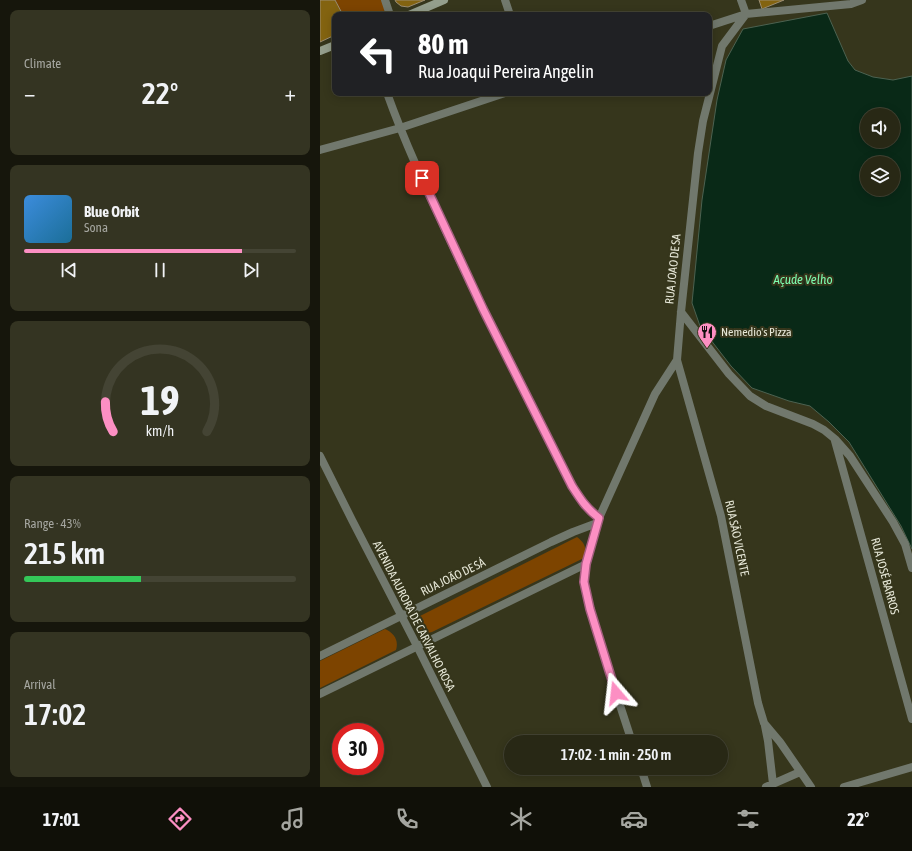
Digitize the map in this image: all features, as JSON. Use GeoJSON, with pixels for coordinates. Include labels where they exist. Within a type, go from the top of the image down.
{"type":"FeatureCollection","features":[{"type":"Feature","properties":{"kind":"street"},"geometry":{"type":"LineString","coordinates":[[385,0],[389,12]]}},
{"type":"Feature","properties":{"kind":"street"},"geometry":{"type":"LineString","coordinates":[[416,12],[444,0]]}},
{"type":"Feature","properties":{"kind":"street"},"geometry":{"type":"LineString","coordinates":[[505,0],[509,12]]}},
{"type":"Feature","properties":{"kind":"street"},"geometry":{"type":"LineString","coordinates":[[741,0],[746,14]]}},
{"type":"Feature","properties":{"kind":"street"},"geometry":{"type":"LineString","coordinates":[[712,25],[746,14],[862,0]]}},
{"type":"Feature","properties":{"kind":"street","name":"RUA JOAO DE SA"},"geometry":{"type":"LineString","coordinates":[[712,85],[722,46],[746,14]]}},
{"type":"Feature","properties":{"kind":"street"},"geometry":{"type":"LineString","coordinates":[[320,51],[332,46]]}},
{"type":"Feature","properties":{"kind":"street"},"geometry":{"type":"LineString","coordinates":[[388,96],[400,128],[433,203],[483,309],[572,486],[583,503],[598,520]]}},
{"type":"Feature","properties":{"kind":"street"},"geometry":{"type":"LineString","coordinates":[[320,150],[400,128],[496,96]]}},
{"type":"Feature","properties":{"kind":"street","name":"RUA JOAO DE SA"},"geometry":{"type":"LineString","coordinates":[[630,735],[590,609],[584,582],[586,564],[598,520],[655,394],[677,360],[698,154],[703,121],[709,96]]}},
{"type":"Feature","properties":{"kind":"street"},"geometry":{"type":"LineString","coordinates":[[681,312],[729,374],[750,396],[766,406],[814,424],[835,439],[850,456],[894,522],[905,544],[912,568]]}},
{"type":"Feature","properties":{"kind":"street","name":"RUA SÃO VICENTE"},"geometry":{"type":"LineString","coordinates":[[677,360],[721,516],[758,703],[768,742],[770,786]]}},
{"type":"Feature","properties":{"kind":"street","name":"RUA JOSÉ BARROS"},"geometry":{"type":"LineString","coordinates":[[835,439],[912,719]]}},
{"type":"Feature","properties":{"kind":"street","name":"AVENIDA AURORA DE CARVALHO ROSA"},"geometry":{"type":"LineString","coordinates":[[320,456],[417,646],[485,786]]}},
{"type":"Feature","properties":{"kind":"street","name":"RUA JOÃO DE SÁ"},"geometry":{"type":"LineString","coordinates":[[320,656],[598,520]]}},
{"type":"Feature","properties":{"kind":"street"},"geometry":{"type":"LineString","coordinates":[[320,694],[586,564]]}},
{"type":"Feature","properties":{"kind":"street","name":"RUA SÃO VICENTE"},"geometry":{"type":"LineString","coordinates":[[764,723],[810,787]]}},
{"type":"Feature","properties":{"kind":"street"},"geometry":{"type":"LineString","coordinates":[[844,787],[912,767]]}},
{"type":"Feature","properties":{"kind":"street"},"geometry":{"type":"LineString","coordinates":[[770,786],[800,772]]}},
{"type":"Feature","properties":{"kind":"street"},"geometry":{"type":"LineString","coordinates":[[643,775],[647,787]]}},
{"type":"Feature","properties":{"kind":"shaded area"},"geometry":{"type":"Polygon","coordinates":[[[335,0],[382,0],[386,10],[381,12],[341,12],[335,0]]]}},
{"type":"Feature","properties":{"kind":"shaded area"},"geometry":{"type":"Polygon","coordinates":[[[577,537],[585,546],[584,558],[432,632],[424,634],[419,631],[417,623],[418,617],[577,537]]]}},
{"type":"Feature","properties":{"kind":"shaded area"},"geometry":{"type":"Polygon","coordinates":[[[385,629],[395,637],[397,643],[396,650],[320,688],[320,661],[385,629]]]}},
{"type":"Feature","properties":{"kind":"water","name":"Açude Velho"},"geometry":{"type":"Polygon","coordinates":[[[827,13],[848,61],[855,70],[873,77],[893,80],[912,76],[912,549],[901,526],[849,442],[810,406],[789,401],[752,388],[731,366],[700,326],[692,303],[702,200],[717,100],[726,60],[743,29],[827,13]]]}},
{"type":"Feature","properties":{"kind":"building"},"geometry":{"type":"Polygon","coordinates":[[[320,0],[335,0],[341,12],[332,12],[332,36],[320,42],[320,0]]]}},
{"type":"Feature","properties":{"kind":"building"},"geometry":{"type":"Polygon","coordinates":[[[395,0],[425,0],[408,7],[401,6],[395,0]]]}},
{"type":"Feature","properties":{"kind":"building"},"geometry":{"type":"Polygon","coordinates":[[[759,0],[784,0],[762,9],[759,0]]]}},
{"type":"Feature","properties":{"kind":"place","name":"Nemedio's Pizza"},"geometry":{"type":"Point","coordinates":[707,349]}},
{"type":"Feature","properties":{"kind":"route"},"geometry":{"type":"LineString","coordinates":[[422,178],[483,309],[572,486],[583,503],[599,518],[586,564],[584,582],[590,609],[616,693]]}}]}
